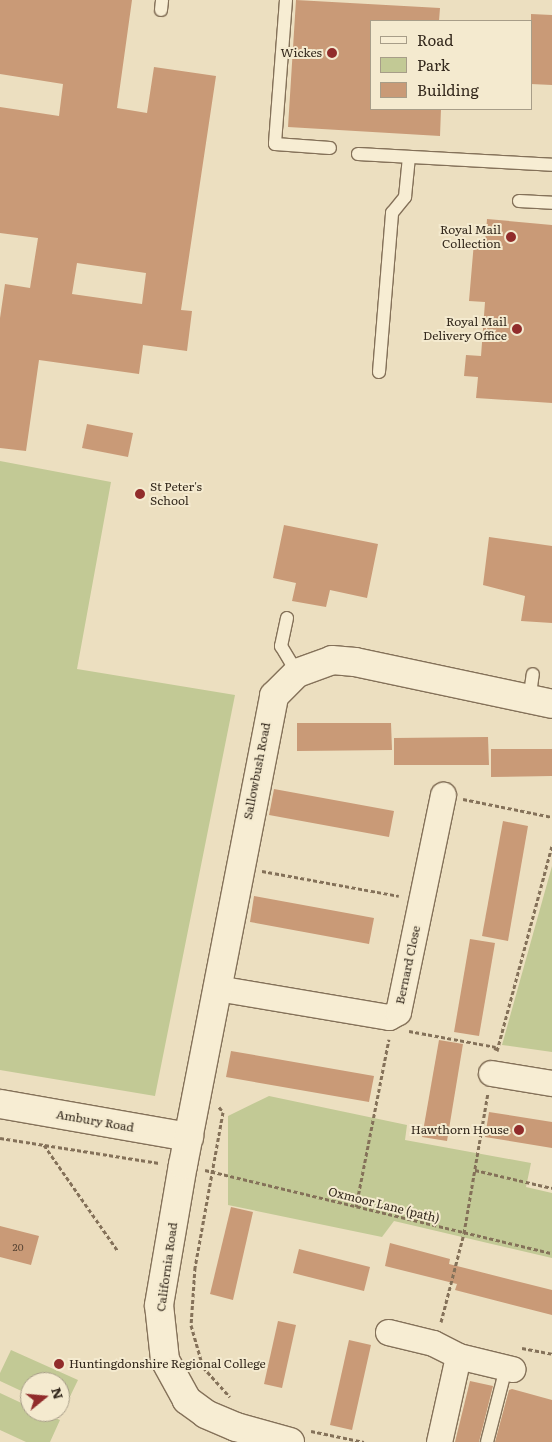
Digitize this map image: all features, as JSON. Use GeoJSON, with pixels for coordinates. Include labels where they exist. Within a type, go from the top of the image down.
{"type":"FeatureCollection","features":[{"type":"Feature","properties":{"kind":"street","name":"Sallowbush Road"},"geometry":{"type":"LineString","coordinates":[[189,1137],[268,714],[274,696],[297,673],[332,660],[355,662],[540,703]]}},
{"type":"Feature","properties":{"kind":"street","name":"Bernard Close"},"geometry":{"type":"LineString","coordinates":[[217,988],[390,1022],[398,1012],[443,795]]}},
{"type":"Feature","properties":{"kind":"street"},"geometry":{"type":"LineString","coordinates":[[491,1073],[552,1084]]}},
{"type":"Feature","properties":{"kind":"street","name":"Ambury Road"},"geometry":{"type":"LineString","coordinates":[[0,1106],[189,1137]]}},
{"type":"Feature","properties":{"kind":"street","name":"California Road"},"geometry":{"type":"LineString","coordinates":[[189,1137],[159,1305],[165,1360],[187,1400],[221,1421],[279,1441]]}},
{"type":"Feature","properties":{"kind":"street"},"geometry":{"type":"LineString","coordinates":[[388,1332],[433,1343],[458,1356],[509,1369]]}},
{"type":"Feature","properties":{"kind":"street"},"geometry":{"type":"LineString","coordinates":[[439,1442],[458,1356]]}},
{"type":"Feature","properties":{"kind":"lane"},"geometry":{"type":"LineString","coordinates":[[286,0],[275,144],[330,148]]}},
{"type":"Feature","properties":{"kind":"lane"},"geometry":{"type":"LineString","coordinates":[[358,154],[552,166]]}},
{"type":"Feature","properties":{"kind":"lane"},"geometry":{"type":"LineString","coordinates":[[379,372],[392,213],[405,197],[409,157]]}},
{"type":"Feature","properties":{"kind":"lane"},"geometry":{"type":"LineString","coordinates":[[519,201],[552,204]]}},
{"type":"Feature","properties":{"kind":"lane"},"geometry":{"type":"LineString","coordinates":[[287,618],[280,646],[297,673]]}},
{"type":"Feature","properties":{"kind":"lane"},"geometry":{"type":"LineString","coordinates":[[533,674],[540,703]]}},
{"type":"Feature","properties":{"kind":"lane"},"geometry":{"type":"LineString","coordinates":[[488,1442],[509,1369]]}},
{"type":"Feature","properties":{"kind":"path"},"geometry":{"type":"LineString","coordinates":[[443,795],[552,817]]}},
{"type":"Feature","properties":{"kind":"path"},"geometry":{"type":"LineString","coordinates":[[240,867],[422,900]]}},
{"type":"Feature","properties":{"kind":"path"},"geometry":{"type":"LineString","coordinates":[[356,1207],[390,1022],[496,1047],[491,1073]]}},
{"type":"Feature","properties":{"kind":"path"},"geometry":{"type":"LineString","coordinates":[[199,1081],[223,1112],[195,1267],[191,1325],[203,1367],[232,1400]]}},
{"type":"Feature","properties":{"kind":"path","name":"Oxmoor Lane (path)"},"geometry":{"type":"LineString","coordinates":[[0,1138],[183,1165],[552,1253]]}},
{"type":"Feature","properties":{"kind":"path"},"geometry":{"type":"LineString","coordinates":[[43,1145],[118,1251]]}},
{"type":"Feature","properties":{"kind":"path"},"geometry":{"type":"LineString","coordinates":[[475,1170],[552,1188]]}},
{"type":"Feature","properties":{"kind":"green space"},"geometry":{"type":"Polygon","coordinates":[[[0,461],[111,482],[77,669],[235,695],[155,1096],[0,1070],[0,461]]]}},
{"type":"Feature","properties":{"kind":"green space"},"geometry":{"type":"Polygon","coordinates":[[[552,866],[552,1052],[502,1045],[552,866]]]}},
{"type":"Feature","properties":{"kind":"green space"},"geometry":{"type":"Polygon","coordinates":[[[269,1096],[407,1125],[405,1140],[531,1163],[526,1187],[552,1193],[552,1258],[394,1221],[382,1237],[228,1205],[228,1116],[269,1096]]]}},
{"type":"Feature","properties":{"kind":"green space"},"geometry":{"type":"Polygon","coordinates":[[[11,1350],[60,1372],[20,1372],[20,1390],[0,1381],[0,1373],[11,1350]]]}},
{"type":"Feature","properties":{"kind":"green space"},"geometry":{"type":"Polygon","coordinates":[[[70,1376],[78,1380],[70,1397],[70,1376]]]}},
{"type":"Feature","properties":{"kind":"green space"},"geometry":{"type":"Polygon","coordinates":[[[0,1393],[20,1402],[20,1422],[59,1422],[50,1442],[26,1442],[0,1430],[0,1393]]]}},
{"type":"Feature","properties":{"kind":"building"},"geometry":{"type":"Polygon","coordinates":[[[0,0],[132,0],[117,108],[147,113],[154,67],[216,76],[181,310],[192,311],[187,351],[143,345],[139,374],[39,360],[26,451],[0,448],[0,318],[5,284],[30,288],[38,238],[0,233],[0,107],[59,116],[63,84],[0,74],[0,0]],[[77,263],[72,294],[142,304],[146,273],[77,263]]]}},
{"type":"Feature","properties":{"kind":"building","name":"Wickes"},"geometry":{"type":"Polygon","coordinates":[[[296,0],[440,8],[439,20],[370,20],[370,110],[441,110],[440,136],[288,127],[296,0]]]}},
{"type":"Feature","properties":{"kind":"building"},"geometry":{"type":"Polygon","coordinates":[[[531,14],[552,15],[552,85],[532,84],[531,14]]]}},
{"type":"Feature","properties":{"kind":"building","name":"Royal Mail Delivery Office"},"geometry":{"type":"Polygon","coordinates":[[[487,219],[552,225],[552,403],[476,398],[478,377],[464,376],[466,355],[481,356],[485,302],[469,301],[474,242],[485,243],[487,219]]]}},
{"type":"Feature","properties":{"kind":"building"},"geometry":{"type":"Polygon","coordinates":[[[87,424],[133,433],[128,457],[82,448],[87,424]]]}},
{"type":"Feature","properties":{"kind":"building"},"geometry":{"type":"Polygon","coordinates":[[[284,525],[378,544],[367,598],[330,590],[326,607],[292,601],[296,583],[273,578],[284,525]]]}},
{"type":"Feature","properties":{"kind":"building"},"geometry":{"type":"Polygon","coordinates":[[[489,537],[552,546],[552,623],[521,621],[525,596],[483,585],[489,537]]]}},
{"type":"Feature","properties":{"kind":"building"},"geometry":{"type":"Polygon","coordinates":[[[297,723],[391,723],[392,750],[297,751],[297,723]]]}},
{"type":"Feature","properties":{"kind":"building"},"geometry":{"type":"Polygon","coordinates":[[[488,737],[489,765],[394,765],[394,738],[488,737]]]}},
{"type":"Feature","properties":{"kind":"building"},"geometry":{"type":"Polygon","coordinates":[[[491,749],[552,749],[552,776],[491,777],[491,749]]]}},
{"type":"Feature","properties":{"kind":"building"},"geometry":{"type":"Polygon","coordinates":[[[274,789],[394,811],[389,837],[269,815],[274,789]]]}},
{"type":"Feature","properties":{"kind":"building"},"geometry":{"type":"Polygon","coordinates":[[[503,821],[528,826],[508,941],[482,936],[503,821]]]}},
{"type":"Feature","properties":{"kind":"building"},"geometry":{"type":"Polygon","coordinates":[[[254,896],[374,918],[369,944],[250,922],[254,896]]]}},
{"type":"Feature","properties":{"kind":"building"},"geometry":{"type":"Polygon","coordinates":[[[470,939],[495,943],[479,1036],[454,1032],[470,939]]]}},
{"type":"Feature","properties":{"kind":"building"},"geometry":{"type":"Polygon","coordinates":[[[439,1040],[463,1044],[447,1141],[422,1137],[439,1040]]]}},
{"type":"Feature","properties":{"kind":"building"},"geometry":{"type":"Polygon","coordinates":[[[231,1051],[374,1076],[369,1102],[226,1077],[231,1051]]]}},
{"type":"Feature","properties":{"kind":"building","name":"Hawthorn House"},"geometry":{"type":"Polygon","coordinates":[[[489,1112],[552,1122],[552,1148],[485,1137],[489,1112]]]}},
{"type":"Feature","properties":{"kind":"building"},"geometry":{"type":"Polygon","coordinates":[[[231,1207],[253,1212],[233,1300],[210,1294],[231,1207]]]}},
{"type":"Feature","properties":{"kind":"building"},"geometry":{"type":"Polygon","coordinates":[[[0,1226],[39,1236],[31,1265],[0,1257],[0,1226]]]}},
{"type":"Feature","properties":{"kind":"building"},"geometry":{"type":"Polygon","coordinates":[[[390,1243],[450,1259],[449,1264],[552,1290],[552,1315],[455,1290],[457,1284],[385,1266],[390,1243]]]}},
{"type":"Feature","properties":{"kind":"building"},"geometry":{"type":"Polygon","coordinates":[[[299,1249],[370,1267],[364,1291],[293,1273],[299,1249]]]}},
{"type":"Feature","properties":{"kind":"building"},"geometry":{"type":"Polygon","coordinates":[[[278,1321],[296,1325],[282,1388],[264,1384],[278,1321]]]}},
{"type":"Feature","properties":{"kind":"building"},"geometry":{"type":"Polygon","coordinates":[[[349,1340],[371,1345],[352,1430],[330,1425],[349,1340]]]}},
{"type":"Feature","properties":{"kind":"building"},"geometry":{"type":"Polygon","coordinates":[[[470,1381],[493,1386],[479,1442],[455,1442],[470,1381]]]}},
{"type":"Feature","properties":{"kind":"building"},"geometry":{"type":"Polygon","coordinates":[[[512,1389],[552,1400],[552,1442],[495,1442],[509,1390],[512,1389]]]}},
{"type":"Feature","properties":{"kind":"place","name":"Wickes"},"geometry":{"type":"Point","coordinates":[332,53]}},
{"type":"Feature","properties":{"kind":"place","name":"Royal Mail Collection"},"geometry":{"type":"Point","coordinates":[511,237]}},
{"type":"Feature","properties":{"kind":"place","name":"Royal Mail Delivery Office"},"geometry":{"type":"Point","coordinates":[517,329]}},
{"type":"Feature","properties":{"kind":"place","name":"St Peter's School"},"geometry":{"type":"Point","coordinates":[140,494]}},
{"type":"Feature","properties":{"kind":"place","name":"Hawthorn House"},"geometry":{"type":"Point","coordinates":[519,1130]}},
{"type":"Feature","properties":{"kind":"place","name":"Huntingdonshire Regional College"},"geometry":{"type":"Point","coordinates":[59,1364]}}]}
